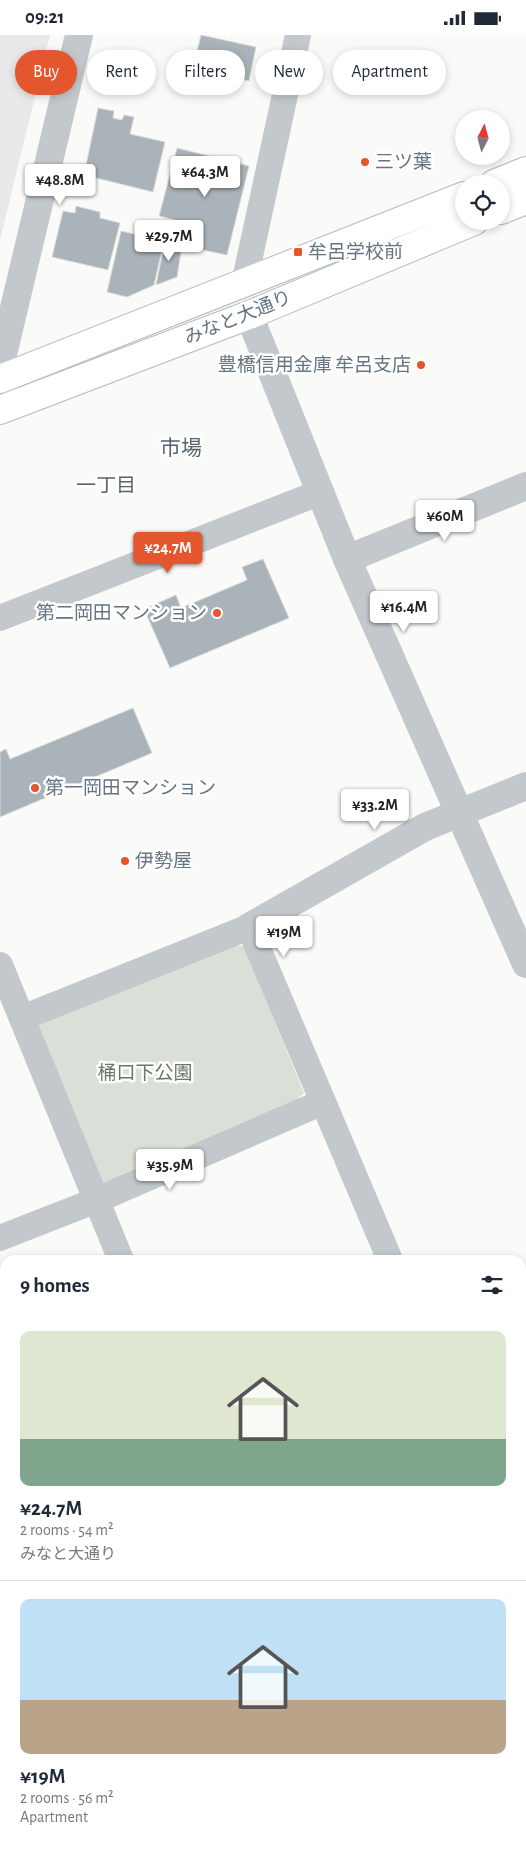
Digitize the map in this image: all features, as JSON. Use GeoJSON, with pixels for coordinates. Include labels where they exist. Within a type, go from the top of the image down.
{"type":"FeatureCollection","features":[{"type":"Feature","properties":{"kind":"main road"},"geometry":{"type":"LineString","coordinates":[[510,178],[526,171]]}},
{"type":"Feature","properties":{"kind":"main road","name":"みなと大通り"},"geometry":{"type":"LineString","coordinates":[[0,379],[455,200]]}},
{"type":"Feature","properties":{"kind":"main road"},"geometry":{"type":"LineString","coordinates":[[510,206],[526,200]]}},
{"type":"Feature","properties":{"kind":"main road","name":"みなと大通り"},"geometry":{"type":"LineString","coordinates":[[0,410],[249,315],[455,229]]}},
{"type":"Feature","properties":{"kind":"street"},"geometry":{"type":"LineString","coordinates":[[0,367],[79,35]]}},
{"type":"Feature","properties":{"kind":"street"},"geometry":{"type":"LineString","coordinates":[[244,284],[298,35]]}},
{"type":"Feature","properties":{"kind":"street"},"geometry":{"type":"LineString","coordinates":[[249,315],[347,559],[526,964]]}},
{"type":"Feature","properties":{"kind":"street"},"geometry":{"type":"LineString","coordinates":[[347,559],[526,486]]}},
{"type":"Feature","properties":{"kind":"street"},"geometry":{"type":"LineString","coordinates":[[0,618],[321,492]]}},
{"type":"Feature","properties":{"kind":"street"},"geometry":{"type":"LineString","coordinates":[[22,1018],[248,927],[425,827],[526,786]]}},
{"type":"Feature","properties":{"kind":"street"},"geometry":{"type":"LineString","coordinates":[[248,927],[388,1255]]}},
{"type":"Feature","properties":{"kind":"street"},"geometry":{"type":"LineString","coordinates":[[0,965],[119,1255]]}},
{"type":"Feature","properties":{"kind":"street"},"geometry":{"type":"LineString","coordinates":[[0,1238],[97,1201],[323,1102]]}},
{"type":"Feature","properties":{"kind":"shaded area"},"geometry":{"type":"Polygon","coordinates":[[[0,35],[50,35],[46,50],[15,50],[15,95],[35,95],[0,240],[0,35]]]}},
{"type":"Feature","properties":{"kind":"green space","name":"桶口下公園"},"geometry":{"type":"Polygon","coordinates":[[[228,945],[244,946],[304,1093],[295,1101],[106,1184],[93,1180],[37,1038],[39,1025],[228,945]]]}},
{"type":"Feature","properties":{"kind":"building"},"geometry":{"type":"Polygon","coordinates":[[[201,35],[256,47],[249,81],[245,80],[245,50],[197,50],[201,35]]]}},
{"type":"Feature","properties":{"kind":"building"},"geometry":{"type":"Polygon","coordinates":[[[98,108],[114,111],[113,118],[122,120],[124,115],[134,117],[130,134],[165,142],[153,192],[84,175],[98,108]]]}},
{"type":"Feature","properties":{"kind":"building"},"geometry":{"type":"Polygon","coordinates":[[[177,148],[249,166],[227,255],[189,247],[195,225],[159,216],[177,148]]]}},
{"type":"Feature","properties":{"kind":"building"},"geometry":{"type":"Polygon","coordinates":[[[76,206],[100,212],[100,218],[120,223],[108,270],[52,257],[63,211],[75,213],[76,206]]]}},
{"type":"Feature","properties":{"kind":"building"},"geometry":{"type":"Polygon","coordinates":[[[175,226],[187,229],[183,243],[173,241],[175,226]]]}},
{"type":"Feature","properties":{"kind":"building"},"geometry":{"type":"Polygon","coordinates":[[[121,231],[164,241],[154,285],[127,297],[107,292],[121,231]]]}},
{"type":"Feature","properties":{"kind":"building"},"geometry":{"type":"Polygon","coordinates":[[[165,241],[182,245],[177,277],[156,285],[165,241]]]}},
{"type":"Feature","properties":{"kind":"building","name":"第二岡田マンション"},"geometry":{"type":"Polygon","coordinates":[[[263,559],[289,618],[170,668],[144,609],[176,595],[181,608],[247,580],[242,567],[263,559]]]}},
{"type":"Feature","properties":{"kind":"building","name":"第一岡田マンション"},"geometry":{"type":"Polygon","coordinates":[[[133,708],[152,753],[0,817],[0,752],[6,749],[10,759],[133,708]]]}},
{"type":"Feature","properties":{"kind":"place","name":"三ツ葉"},"geometry":{"type":"Point","coordinates":[365,162]}},
{"type":"Feature","properties":{"kind":"place","name":"牟呂学校前"},"geometry":{"type":"Point","coordinates":[298,252]}},
{"type":"Feature","properties":{"kind":"place","name":"豊橋信用金庫 牟呂支店"},"geometry":{"type":"Point","coordinates":[421,365]}},
{"type":"Feature","properties":{"kind":"place","name":"第二岡田マンション"},"geometry":{"type":"Point","coordinates":[217,613]}},
{"type":"Feature","properties":{"kind":"place","name":"第一岡田マンション"},"geometry":{"type":"Point","coordinates":[35,788]}},
{"type":"Feature","properties":{"kind":"place","name":"伊勢屋"},"geometry":{"type":"Point","coordinates":[125,861]}},
{"type":"Feature","properties":{"kind":"district","name":"市場"},"geometry":{"type":"Point","coordinates":[181,448]}},
{"type":"Feature","properties":{"kind":"district","name":"一丁目"},"geometry":{"type":"Point","coordinates":[106,486]}}]}
